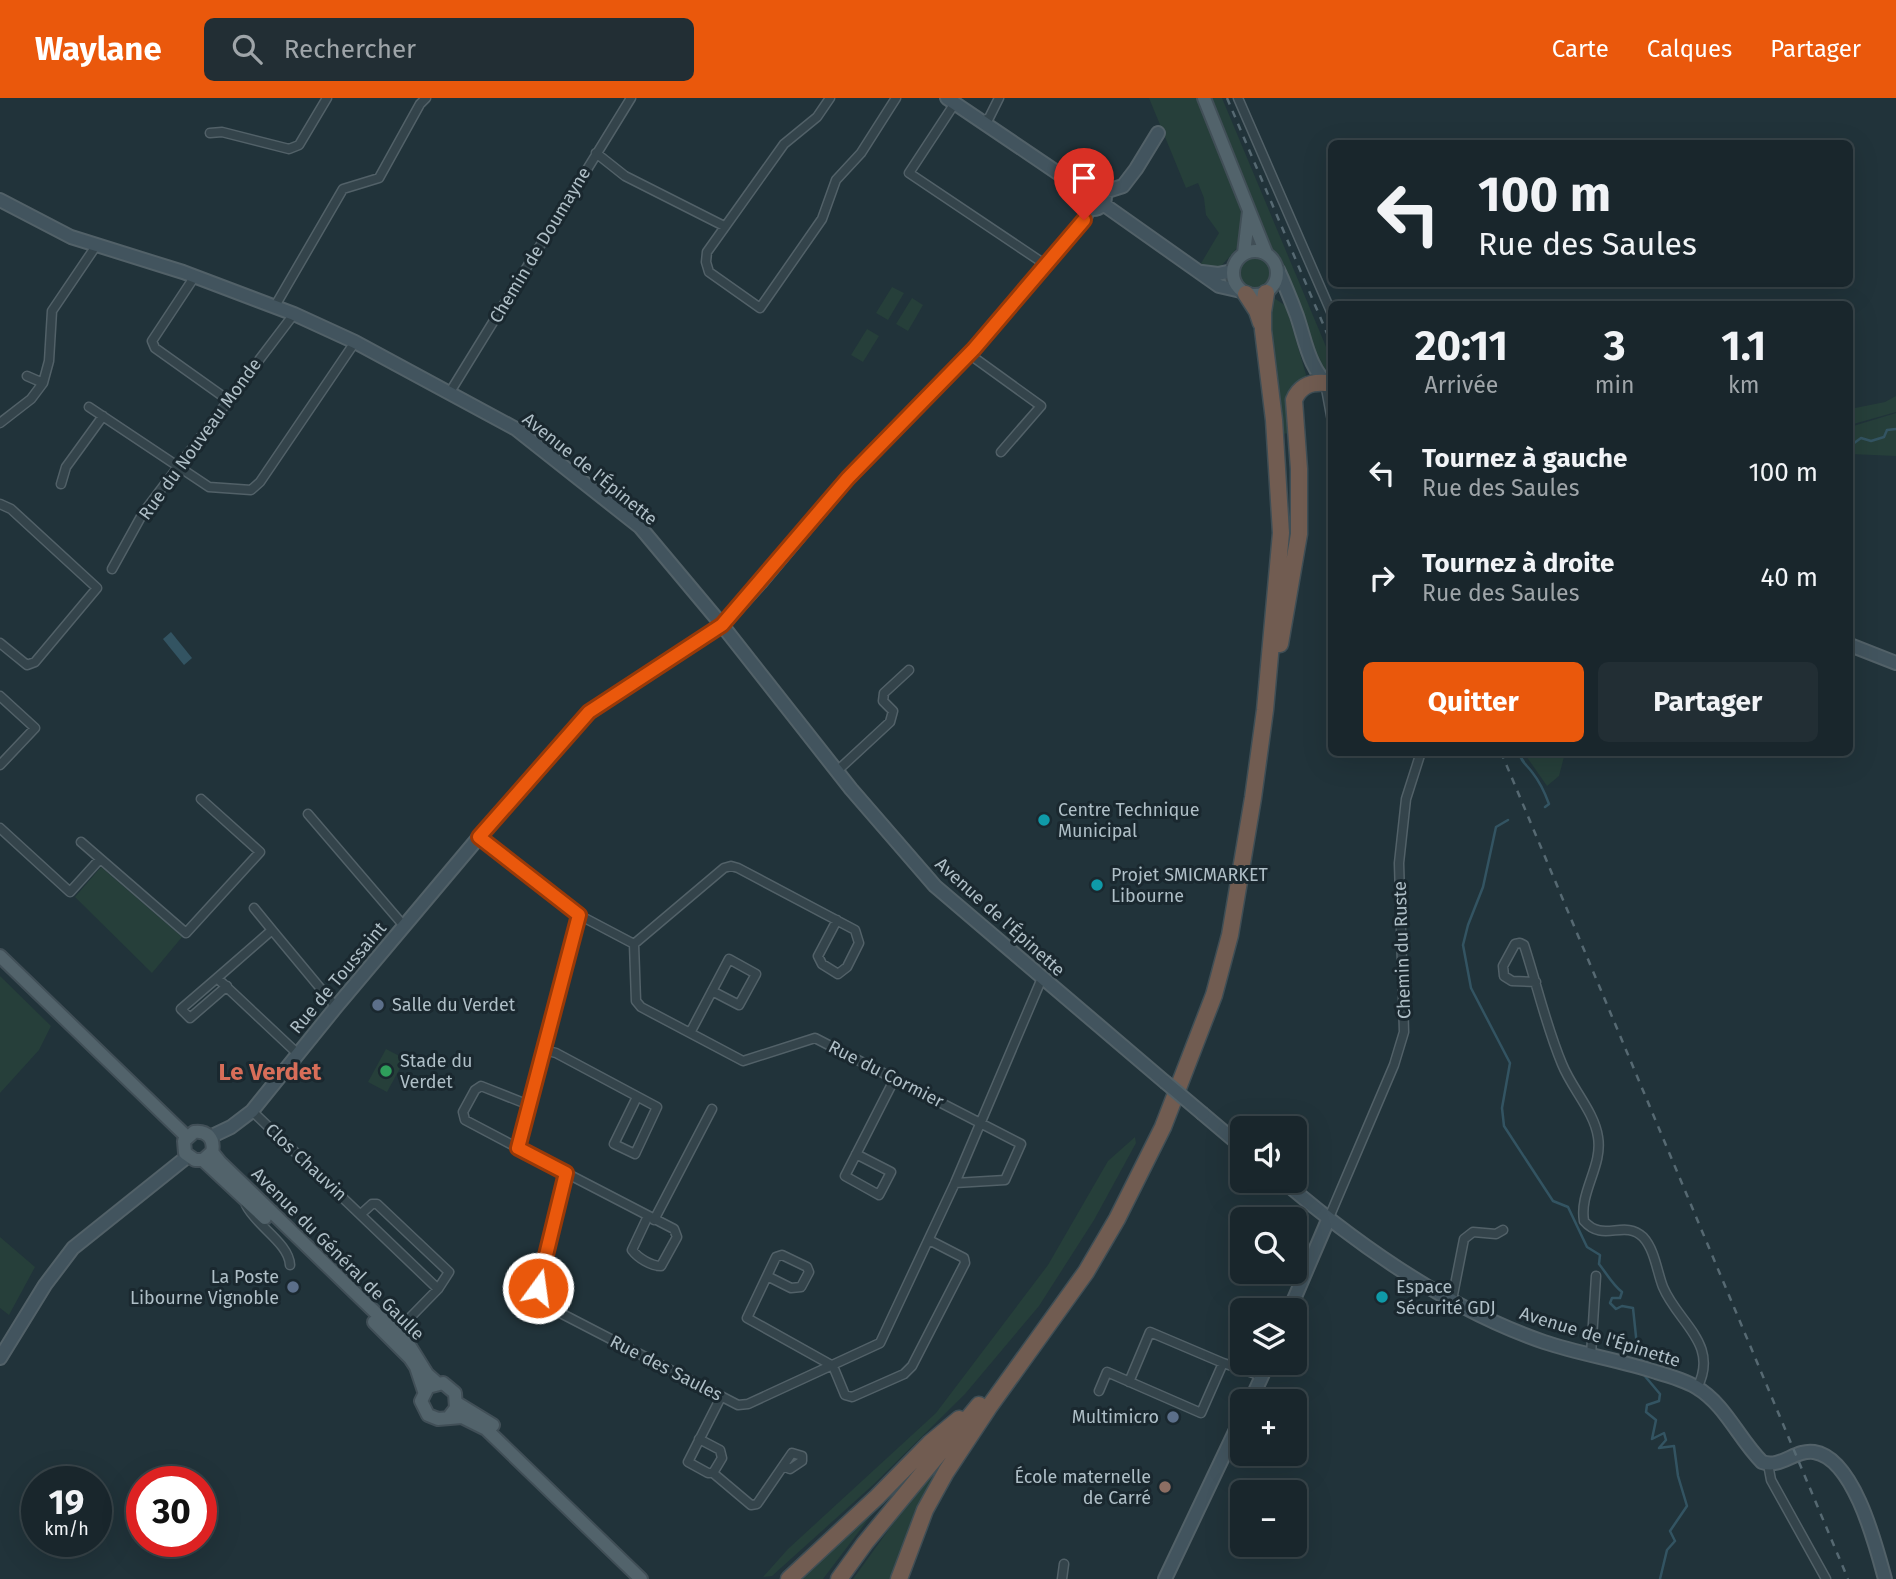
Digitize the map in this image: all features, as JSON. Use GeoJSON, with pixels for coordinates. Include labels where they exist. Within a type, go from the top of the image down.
{"type":"FeatureCollection","features":[{"type":"Feature","properties":{"kind":"highway"},"geometry":{"type":"LineString","coordinates":[[839,1579],[865,1543],[1086,1272],[1117,1219],[1163,1127],[1214,995],[1241,879],[1265,710],[1281,533],[1275,432],[1263,330],[1263,312],[1268,292]]}},
{"type":"Feature","properties":{"kind":"highway"},"geometry":{"type":"LineString","coordinates":[[1244,293],[1257,311],[1263,330]]}},
{"type":"Feature","properties":{"kind":"highway"},"geometry":{"type":"LineString","coordinates":[[1265,710],[1299,534],[1299,469],[1294,400],[1298,391],[1309,383],[1328,386]]}},
{"type":"Feature","properties":{"kind":"highway"},"geometry":{"type":"LineString","coordinates":[[899,1579],[925,1510],[946,1472],[1054,1314]]}},
{"type":"Feature","properties":{"kind":"highway"},"geometry":{"type":"LineString","coordinates":[[789,1579],[930,1443],[992,1390]]}},
{"type":"Feature","properties":{"kind":"highway"},"geometry":{"type":"LineString","coordinates":[[782,1579],[808,1561]]}},
{"type":"Feature","properties":{"kind":"main road"},"geometry":{"type":"LineString","coordinates":[[1204,98],[1266,253]]}},
{"type":"Feature","properties":{"kind":"main road"},"geometry":{"type":"LineString","coordinates":[[1244,253],[1249,210]]}},
{"type":"Feature","properties":{"kind":"main road"},"geometry":{"type":"LineString","coordinates":[[1244,253],[1266,253],[1278,270],[1278,277],[1268,292],[1259,296],[1244,293],[1236,285],[1233,271],[1238,258],[1244,253]]}},
{"type":"Feature","properties":{"kind":"main road"},"geometry":{"type":"LineString","coordinates":[[0,956],[187,1137]]}},
{"type":"Feature","properties":{"kind":"main road"},"geometry":{"type":"LineString","coordinates":[[188,1156],[183,1145],[187,1137],[198,1131],[210,1137],[213,1144],[207,1156]]}},
{"type":"Feature","properties":{"kind":"main road","name":"Avenue du Général de Gaulle"},"geometry":{"type":"LineString","coordinates":[[188,1156],[195,1160],[207,1156],[220,1162],[409,1345],[427,1374],[438,1383],[452,1388],[457,1403],[488,1420],[652,1579]]}},
{"type":"Feature","properties":{"kind":"main road","name":"Avenue du Général de Gaulle"},"geometry":{"type":"LineString","coordinates":[[207,1156],[243,1196],[410,1358],[424,1391],[421,1401],[428,1415],[438,1419],[462,1418],[486,1429],[641,1579]]}},
{"type":"Feature","properties":{"kind":"main road"},"geometry":{"type":"LineString","coordinates":[[424,1391],[438,1383]]}},
{"type":"Feature","properties":{"kind":"main road"},"geometry":{"type":"LineString","coordinates":[[449,1417],[457,1403]]}},
{"type":"Feature","properties":{"kind":"street"},"geometry":{"type":"LineString","coordinates":[[210,133],[222,132],[289,149],[299,145],[327,98]]}},
{"type":"Feature","properties":{"kind":"street","name":"Chemin de Doumayne"},"geometry":{"type":"LineString","coordinates":[[450,392],[631,98]]}},
{"type":"Feature","properties":{"kind":"street"},"geometry":{"type":"LineString","coordinates":[[830,98],[817,117],[784,144],[707,252],[709,272],[760,309],[822,219],[836,180],[861,153],[896,98]]}},
{"type":"Feature","properties":{"kind":"street"},"geometry":{"type":"LineString","coordinates":[[982,121],[989,118],[999,98]]}},
{"type":"Feature","properties":{"kind":"street"},"geometry":{"type":"LineString","coordinates":[[1238,98],[1328,305]]}},
{"type":"Feature","properties":{"kind":"street"},"geometry":{"type":"LineString","coordinates":[[275,306],[343,189],[379,178],[423,99]]}},
{"type":"Feature","properties":{"kind":"street"},"geometry":{"type":"LineString","coordinates":[[1046,265],[909,173],[951,100],[1083,190]]}},
{"type":"Feature","properties":{"kind":"street"},"geometry":{"type":"LineString","coordinates":[[1083,190],[1082,201],[1089,208],[1097,208],[1104,198],[1123,186],[1158,133]]}},
{"type":"Feature","properties":{"kind":"street"},"geometry":{"type":"LineString","coordinates":[[596,153],[625,176],[724,226]]}},
{"type":"Feature","properties":{"kind":"street"},"geometry":{"type":"LineString","coordinates":[[1083,190],[1093,185],[1099,187],[1104,198],[1219,286],[1244,293]]}},
{"type":"Feature","properties":{"kind":"street","name":"Avenue de l'Épinette"},"geometry":{"type":"LineString","coordinates":[[0,200],[53,229],[96,246],[195,276],[294,314],[355,342],[516,429],[640,527],[722,625],[837,771],[935,886],[1230,1137]]}},
{"type":"Feature","properties":{"kind":"street","name":"Rue de Toussaint"},"geometry":{"type":"LineString","coordinates":[[210,1137],[232,1127],[252,1111],[479,837],[589,712],[722,625],[848,478],[969,354],[1084,220],[1089,208]]}},
{"type":"Feature","properties":{"kind":"street"},"geometry":{"type":"LineString","coordinates":[[0,423],[31,400],[43,383],[48,361],[52,311],[96,246]]}},
{"type":"Feature","properties":{"kind":"street"},"geometry":{"type":"LineString","coordinates":[[1278,270],[1309,356],[1328,386]]}},
{"type":"Feature","properties":{"kind":"street"},"geometry":{"type":"LineString","coordinates":[[1201,272],[1217,274],[1233,271]]}},
{"type":"Feature","properties":{"kind":"street"},"geometry":{"type":"LineString","coordinates":[[195,276],[152,341],[155,348],[228,400]]}},
{"type":"Feature","properties":{"kind":"street"},"geometry":{"type":"LineString","coordinates":[[1268,292],[1284,295],[1291,302]]}},
{"type":"Feature","properties":{"kind":"street","name":"Rue du Nouveau Monde"},"geometry":{"type":"LineString","coordinates":[[112,569],[143,513],[294,314]]}},
{"type":"Feature","properties":{"kind":"street"},"geometry":{"type":"LineString","coordinates":[[89,407],[209,487],[251,490],[260,482],[355,342]]}},
{"type":"Feature","properties":{"kind":"street"},"geometry":{"type":"LineString","coordinates":[[969,354],[1041,406],[1001,452]]}},
{"type":"Feature","properties":{"kind":"street"},"geometry":{"type":"LineString","coordinates":[[27,376],[43,383]]}},
{"type":"Feature","properties":{"kind":"street"},"geometry":{"type":"LineString","coordinates":[[61,484],[66,467],[103,416]]}},
{"type":"Feature","properties":{"kind":"street"},"geometry":{"type":"LineString","coordinates":[[0,504],[11,509],[97,588],[35,662],[27,665],[0,643]]}},
{"type":"Feature","properties":{"kind":"street"},"geometry":{"type":"LineString","coordinates":[[1853,646],[1896,663]]}},
{"type":"Feature","properties":{"kind":"street"},"geometry":{"type":"LineString","coordinates":[[837,771],[890,722],[893,714],[883,701],[884,693],[909,670]]}},
{"type":"Feature","properties":{"kind":"street"},"geometry":{"type":"LineString","coordinates":[[0,696],[35,728],[0,765]]}},
{"type":"Feature","properties":{"kind":"street","name":"Chemin du Ruste"},"geometry":{"type":"LineString","coordinates":[[1328,1220],[1394,1065],[1404,1032],[1399,863],[1406,799],[1420,756]]}},
{"type":"Feature","properties":{"kind":"street"},"geometry":{"type":"LineString","coordinates":[[80,842],[186,933],[260,852],[201,799]]}},
{"type":"Feature","properties":{"kind":"street","name":"Rue de Toussaint"},"geometry":{"type":"LineString","coordinates":[[308,814],[404,926]]}},
{"type":"Feature","properties":{"kind":"street"},"geometry":{"type":"LineString","coordinates":[[0,828],[69,892],[100,859]]}},
{"type":"Feature","properties":{"kind":"street"},"geometry":{"type":"LineString","coordinates":[[479,837],[579,915],[634,944],[724,868],[731,866],[837,920],[855,930],[859,943],[847,967],[838,974],[821,964],[818,956],[837,920]]}},
{"type":"Feature","properties":{"kind":"street"},"geometry":{"type":"LineString","coordinates":[[254,908],[336,1007]]}},
{"type":"Feature","properties":{"kind":"street"},"geometry":{"type":"LineString","coordinates":[[518,1148],[579,915]]}},
{"type":"Feature","properties":{"kind":"street"},"geometry":{"type":"LineString","coordinates":[[227,986],[190,1018],[181,1009],[272,930]]}},
{"type":"Feature","properties":{"kind":"street","name":"Rue du Cormier"},"geometry":{"type":"LineString","coordinates":[[634,944],[636,1001],[640,1007],[743,1061],[815,1038],[979,1122]]}},
{"type":"Feature","properties":{"kind":"street"},"geometry":{"type":"LineString","coordinates":[[1536,982],[1513,981],[1504,976],[1503,966],[1515,944],[1524,946],[1536,982],[1560,1062],[1598,1133],[1598,1157],[1584,1202],[1584,1221],[1593,1230],[1601,1233],[1619,1229],[1630,1231],[1642,1237],[1649,1247],[1667,1294],[1700,1344],[1704,1374],[1697,1388]]}},
{"type":"Feature","properties":{"kind":"street"},"geometry":{"type":"LineString","coordinates":[[690,1033],[712,991],[729,959],[756,974],[739,1004],[712,991]]}},
{"type":"Feature","properties":{"kind":"street"},"geometry":{"type":"LineString","coordinates":[[217,978],[299,1054]]}},
{"type":"Feature","properties":{"kind":"street","name":"Rue des Saules"},"geometry":{"type":"LineString","coordinates":[[566,1173],[538,1288],[538,1297],[543,1304],[721,1397],[738,1405],[748,1404],[880,1343],[955,1183],[1042,978]]}},
{"type":"Feature","properties":{"kind":"street"},"geometry":{"type":"LineString","coordinates":[[544,1050],[556,1053],[657,1107],[635,1154],[614,1144],[637,1097]]}},
{"type":"Feature","properties":{"kind":"street"},"geometry":{"type":"LineString","coordinates":[[856,1154],[891,1172],[879,1195],[845,1176],[856,1154],[895,1078]]}},
{"type":"Feature","properties":{"kind":"street"},"geometry":{"type":"LineString","coordinates":[[529,1105],[481,1086],[475,1090],[463,1112],[466,1120],[651,1218],[677,1233],[661,1266],[656,1266],[636,1256],[632,1251],[651,1218],[712,1109]]}},
{"type":"Feature","properties":{"kind":"street","name":"Clos Chauvin"},"geometry":{"type":"LineString","coordinates":[[252,1111],[438,1289],[449,1272],[377,1204],[372,1204],[361,1214]]}},
{"type":"Feature","properties":{"kind":"street"},"geometry":{"type":"LineString","coordinates":[[955,1183],[1005,1180],[1021,1144],[979,1122]]}},
{"type":"Feature","properties":{"kind":"street"},"geometry":{"type":"LineString","coordinates":[[0,1358],[45,1285],[73,1248],[188,1156]]}},
{"type":"Feature","properties":{"kind":"street","name":"Avenue de l'Épinette"},"geometry":{"type":"LineString","coordinates":[[1297,1193],[1328,1220],[1369,1249],[1468,1310],[1544,1342],[1680,1379],[1697,1388],[1726,1413],[1756,1455],[1768,1464]]}},
{"type":"Feature","properties":{"kind":"street"},"geometry":{"type":"LineString","coordinates":[[243,1196],[252,1216],[288,1253],[290,1265]]}},
{"type":"Feature","properties":{"kind":"street"},"geometry":{"type":"LineString","coordinates":[[1295,1298],[1328,1220]]}},
{"type":"Feature","properties":{"kind":"street"},"geometry":{"type":"LineString","coordinates":[[1452,1300],[1464,1239],[1473,1232],[1496,1234],[1503,1230]]}},
{"type":"Feature","properties":{"kind":"street"},"geometry":{"type":"LineString","coordinates":[[767,1276],[792,1288],[801,1287],[809,1272],[807,1267],[782,1255],[776,1257],[747,1318],[833,1366],[845,1395],[852,1397],[904,1374],[912,1366],[965,1263],[964,1258],[929,1240]]}},
{"type":"Feature","properties":{"kind":"street"},"geometry":{"type":"LineString","coordinates":[[1591,1355],[1596,1276]]}},
{"type":"Feature","properties":{"kind":"street"},"geometry":{"type":"LineString","coordinates":[[396,1332],[438,1289]]}},
{"type":"Feature","properties":{"kind":"street"},"geometry":{"type":"LineString","coordinates":[[1129,1381],[1150,1332],[1223,1363],[1262,1376],[1256,1389]]}},
{"type":"Feature","properties":{"kind":"street"},"geometry":{"type":"LineString","coordinates":[[1099,1391],[1107,1372],[1201,1413],[1223,1363]]}},
{"type":"Feature","properties":{"kind":"street"},"geometry":{"type":"LineString","coordinates":[[721,1397],[688,1462],[713,1473],[751,1506],[757,1504],[785,1466]]}},
{"type":"Feature","properties":{"kind":"street"},"geometry":{"type":"LineString","coordinates":[[699,1439],[720,1450],[722,1458],[713,1473]]}},
{"type":"Feature","properties":{"kind":"street"},"geometry":{"type":"LineString","coordinates":[[1165,1579],[1230,1442]]}},
{"type":"Feature","properties":{"kind":"street"},"geometry":{"type":"LineString","coordinates":[[1826,1579],[1771,1480],[1768,1464],[1775,1464],[1805,1451],[1827,1457],[1857,1495],[1870,1523],[1885,1579]]}},
{"type":"Feature","properties":{"kind":"street"},"geometry":{"type":"LineString","coordinates":[[1062,1579],[1063,1564]]}},
{"type":"Feature","properties":{"kind":"green space"},"geometry":{"type":"Polygon","coordinates":[[[1149,98],[1197,98],[1218,146],[1239,203],[1243,233],[1237,248],[1219,269],[1200,265],[1219,233],[1206,215],[1204,198],[1198,183],[1186,188],[1149,98]]]}},
{"type":"Feature","properties":{"kind":"green space"},"geometry":{"type":"Polygon","coordinates":[[[1208,98],[1222,98],[1328,351],[1328,380],[1324,376],[1279,261],[1270,251],[1208,98]]]}},
{"type":"Feature","properties":{"kind":"green space"},"geometry":{"type":"Polygon","coordinates":[[[1254,256],[1267,261],[1272,274],[1267,287],[1254,292],[1241,287],[1236,274],[1241,261],[1254,256]]]}},
{"type":"Feature","properties":{"kind":"green space"},"geometry":{"type":"Polygon","coordinates":[[[892,287],[904,293],[888,320],[876,313],[892,287]]]}},
{"type":"Feature","properties":{"kind":"green space"},"geometry":{"type":"Polygon","coordinates":[[[912,298],[923,305],[908,331],[896,324],[912,298]]]}},
{"type":"Feature","properties":{"kind":"green space"},"geometry":{"type":"Polygon","coordinates":[[[1274,298],[1286,306],[1307,378],[1291,433],[1282,434],[1267,304],[1274,298]]]}},
{"type":"Feature","properties":{"kind":"green space"},"geometry":{"type":"Polygon","coordinates":[[[867,329],[879,336],[863,362],[851,355],[867,329]]]}},
{"type":"Feature","properties":{"kind":"green space"},"geometry":{"type":"Polygon","coordinates":[[[1896,396],[1896,412],[1853,424],[1853,408],[1885,402],[1896,396]]]}},
{"type":"Feature","properties":{"kind":"green space"},"geometry":{"type":"Polygon","coordinates":[[[1896,413],[1896,456],[1853,454],[1853,426],[1896,413]]]}},
{"type":"Feature","properties":{"kind":"green space"},"geometry":{"type":"Polygon","coordinates":[[[1526,756],[1564,756],[1559,776],[1547,786],[1526,756]]]}},
{"type":"Feature","properties":{"kind":"green space"},"geometry":{"type":"Polygon","coordinates":[[[101,867],[182,937],[152,973],[75,897],[101,867]]]}},
{"type":"Feature","properties":{"kind":"green space"},"geometry":{"type":"Polygon","coordinates":[[[0,976],[51,1026],[39,1050],[0,1093],[0,976]]]}},
{"type":"Feature","properties":{"kind":"green space","name":"Stade du Verdet"},"geometry":{"type":"Polygon","coordinates":[[[386,1049],[405,1059],[387,1092],[368,1082],[386,1049]]]}},
{"type":"Feature","properties":{"kind":"green space"},"geometry":{"type":"Polygon","coordinates":[[[1135,1137],[1136,1143],[1094,1220],[1039,1306],[965,1394],[874,1484],[772,1576],[763,1577],[788,1549],[936,1413],[1048,1265],[1108,1161],[1135,1137]]]}},
{"type":"Feature","properties":{"kind":"green space"},"geometry":{"type":"Polygon","coordinates":[[[0,1237],[35,1267],[9,1315],[0,1308],[0,1237]]]}},
{"type":"Feature","properties":{"kind":"green space"},"geometry":{"type":"Polygon","coordinates":[[[936,1464],[942,1468],[895,1579],[853,1579],[936,1464]]]}},
{"type":"Feature","properties":{"kind":"green space"},"geometry":{"type":"Polygon","coordinates":[[[879,1505],[823,1579],[796,1579],[879,1505]]]}},
{"type":"Feature","properties":{"kind":"water"},"geometry":{"type":"Polygon","coordinates":[[[171,632],[192,658],[184,665],[163,639],[171,632]]]}},
{"type":"Feature","properties":{"kind":"waterway"},"geometry":{"type":"LineString","coordinates":[[1853,444],[1861,438],[1871,441],[1884,437],[1887,430],[1896,429]]}},
{"type":"Feature","properties":{"kind":"waterway"},"geometry":{"type":"LineString","coordinates":[[1520,756],[1544,792],[1549,804],[1545,807]]}},
{"type":"Feature","properties":{"kind":"waterway"},"geometry":{"type":"LineString","coordinates":[[1508,820],[1496,827],[1483,887],[1463,945],[1471,988],[1510,1063],[1502,1108],[1504,1126],[1553,1201],[1568,1207],[1587,1247],[1600,1255],[1599,1264],[1622,1292],[1620,1298],[1612,1298],[1610,1303],[1616,1309],[1622,1306],[1633,1308],[1637,1346],[1643,1362]]}},
{"type":"Feature","properties":{"kind":"waterway"},"geometry":{"type":"LineString","coordinates":[[1644,1375],[1660,1394],[1659,1401],[1647,1405],[1646,1412],[1656,1420],[1652,1439],[1664,1433],[1666,1440],[1659,1448],[1674,1446],[1678,1476],[1687,1506],[1670,1531],[1675,1541],[1667,1550],[1660,1579]]}},
{"type":"Feature","properties":{"kind":"railway"},"geometry":{"type":"LineString","coordinates":[[1227,98],[1328,336]]}},
{"type":"Feature","properties":{"kind":"railway"},"geometry":{"type":"LineString","coordinates":[[1503,756],[1848,1579]]}},
{"type":"Feature","properties":{"kind":"place","name":"Centre Technique Municipal"},"geometry":{"type":"Point","coordinates":[1044,820]}},
{"type":"Feature","properties":{"kind":"place","name":"Projet SMICMARKET Libourne"},"geometry":{"type":"Point","coordinates":[1097,885]}},
{"type":"Feature","properties":{"kind":"place","name":"Salle du Verdet"},"geometry":{"type":"Point","coordinates":[378,1005]}},
{"type":"Feature","properties":{"kind":"place","name":"Stade du Verdet"},"geometry":{"type":"Point","coordinates":[386,1071]}},
{"type":"Feature","properties":{"kind":"place","name":"La Poste Libourne Vignoble"},"geometry":{"type":"Point","coordinates":[293,1287]}},
{"type":"Feature","properties":{"kind":"place","name":"Espace Sécurité GDJ"},"geometry":{"type":"Point","coordinates":[1382,1297]}},
{"type":"Feature","properties":{"kind":"place","name":"Multimicro"},"geometry":{"type":"Point","coordinates":[1173,1417]}},
{"type":"Feature","properties":{"kind":"place","name":"École maternelle de Carré"},"geometry":{"type":"Point","coordinates":[1165,1487]}},
{"type":"Feature","properties":{"kind":"district","name":"Le Verdet"},"geometry":{"type":"Point","coordinates":[270,1072]}},
{"type":"Feature","properties":{"kind":"route"},"geometry":{"type":"LineString","coordinates":[[538,1288],[566,1173],[518,1148],[579,915],[479,837],[589,712],[722,625],[848,478],[974,349],[1084,220]]}}]}
